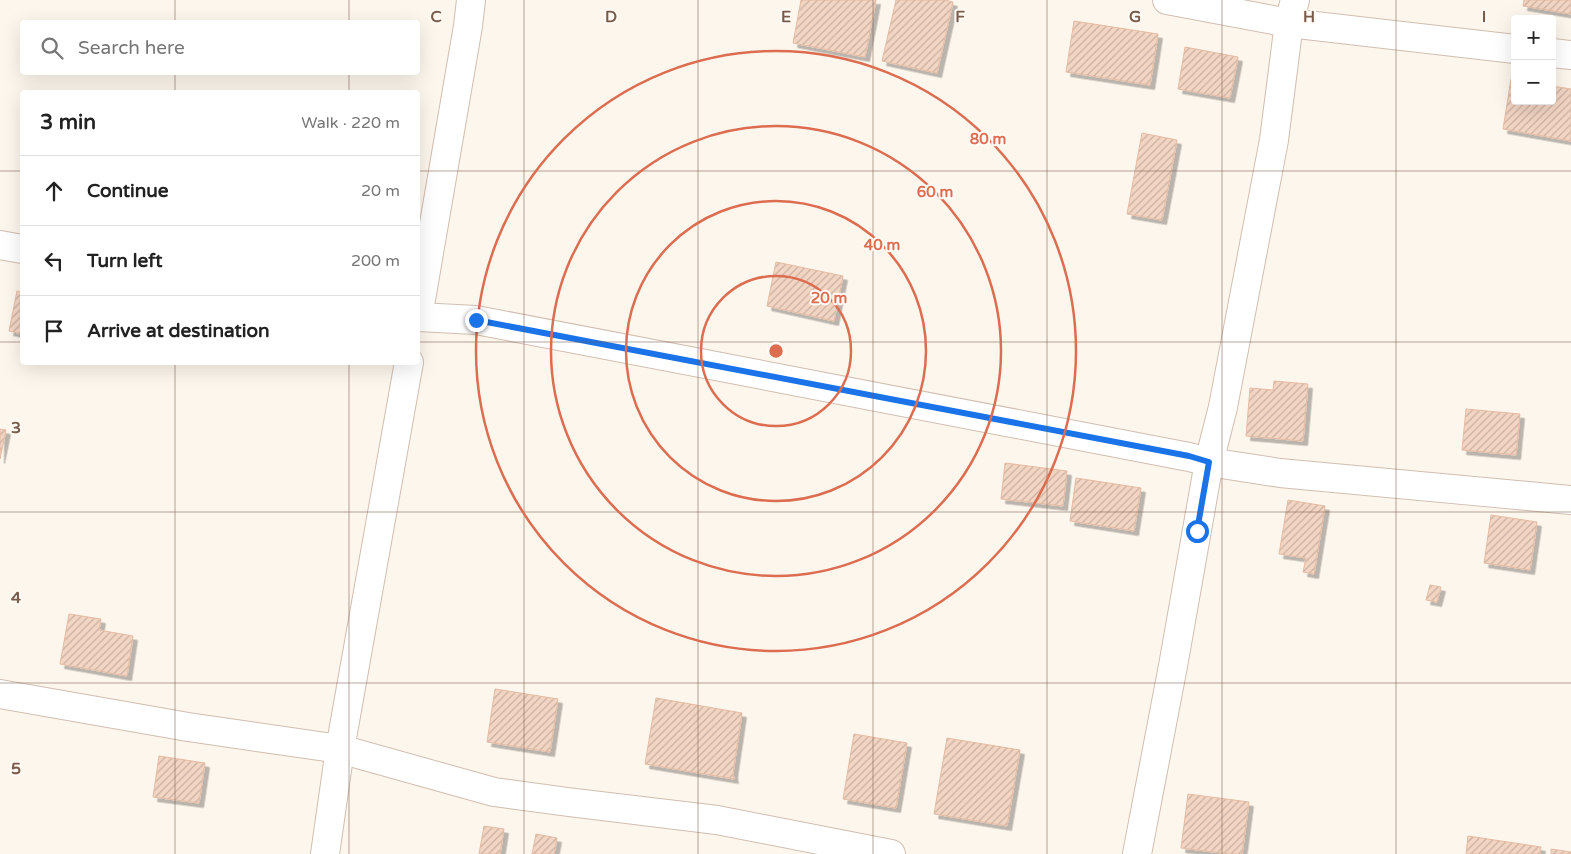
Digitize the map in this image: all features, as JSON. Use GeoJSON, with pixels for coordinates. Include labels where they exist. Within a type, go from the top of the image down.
{"type":"FeatureCollection","features":[{"type":"Feature","properties":{"kind":"street"},"geometry":{"type":"LineString","coordinates":[[420,305],[471,0]]}},
{"type":"Feature","properties":{"kind":"street"},"geometry":{"type":"LineString","coordinates":[[1167,0],[1292,12],[1511,48]]}},
{"type":"Feature","properties":{"kind":"street"},"geometry":{"type":"LineString","coordinates":[[1137,854],[1174,666],[1209,462],[1223,406],[1274,140],[1292,12]]}},
{"type":"Feature","properties":{"kind":"street"},"geometry":{"type":"LineString","coordinates":[[1556,53],[1571,55]]}},
{"type":"Feature","properties":{"kind":"street"},"geometry":{"type":"LineString","coordinates":[[0,245],[20,249]]}},
{"type":"Feature","properties":{"kind":"street"},"geometry":{"type":"LineString","coordinates":[[420,317],[476,320],[1189,456],[1209,462],[1280,473],[1571,500]]}},
{"type":"Feature","properties":{"kind":"street"},"geometry":{"type":"LineString","coordinates":[[325,854],[340,749],[408,365]]}},
{"type":"Feature","properties":{"kind":"street"},"geometry":{"type":"LineString","coordinates":[[0,694],[188,727],[340,749],[494,792],[717,820],[890,854]]}},
{"type":"Feature","properties":{"kind":"building"},"geometry":{"type":"Polygon","coordinates":[[[801,0],[876,0],[865,57],[793,43],[801,0]]]}},
{"type":"Feature","properties":{"kind":"building"},"geometry":{"type":"Polygon","coordinates":[[[896,0],[945,0],[953,2],[937,73],[882,61],[896,0]]]}},
{"type":"Feature","properties":{"kind":"building"},"geometry":{"type":"Polygon","coordinates":[[[1524,0],[1571,0],[1571,14],[1523,6],[1524,0]]]}},
{"type":"Feature","properties":{"kind":"building"},"geometry":{"type":"Polygon","coordinates":[[[1074,21],[1158,34],[1150,85],[1066,72],[1074,21]]]}},
{"type":"Feature","properties":{"kind":"building"},"geometry":{"type":"Polygon","coordinates":[[[1185,47],[1238,57],[1230,98],[1178,89],[1185,47]]]}},
{"type":"Feature","properties":{"kind":"building"},"geometry":{"type":"Polygon","coordinates":[[[1511,79],[1511,105],[1556,105],[1556,87],[1571,89],[1571,141],[1503,129],[1511,79]]]}},
{"type":"Feature","properties":{"kind":"building"},"geometry":{"type":"Polygon","coordinates":[[[1142,133],[1177,140],[1162,220],[1127,214],[1142,133]]]}},
{"type":"Feature","properties":{"kind":"building"},"geometry":{"type":"Polygon","coordinates":[[[776,262],[843,276],[834,321],[767,306],[776,262]]]}},
{"type":"Feature","properties":{"kind":"building"},"geometry":{"type":"Polygon","coordinates":[[[17,291],[20,292],[20,334],[9,331],[17,291]]]}},
{"type":"Feature","properties":{"kind":"building"},"geometry":{"type":"Polygon","coordinates":[[[1274,381],[1308,384],[1303,441],[1246,436],[1250,388],[1273,390],[1274,381]]]}},
{"type":"Feature","properties":{"kind":"building"},"geometry":{"type":"Polygon","coordinates":[[[1466,409],[1520,414],[1516,455],[1462,450],[1466,409]]]}},
{"type":"Feature","properties":{"kind":"building"},"geometry":{"type":"Polygon","coordinates":[[[0,429],[6,430],[0,459],[0,429]]]}},
{"type":"Feature","properties":{"kind":"building"},"geometry":{"type":"Polygon","coordinates":[[[1005,463],[1067,471],[1063,506],[1001,499],[1005,463]]]}},
{"type":"Feature","properties":{"kind":"building"},"geometry":{"type":"Polygon","coordinates":[[[1076,478],[1141,488],[1134,531],[1070,521],[1076,478]]]}},
{"type":"Feature","properties":{"kind":"building"},"geometry":{"type":"Polygon","coordinates":[[[1288,500],[1325,506],[1314,574],[1303,572],[1306,558],[1279,554],[1288,500]]]}},
{"type":"Feature","properties":{"kind":"building"},"geometry":{"type":"Polygon","coordinates":[[[1491,515],[1537,522],[1530,570],[1484,563],[1491,515]]]}},
{"type":"Feature","properties":{"kind":"building"},"geometry":{"type":"Polygon","coordinates":[[[1430,585],[1441,587],[1437,602],[1426,600],[1430,585]]]}},
{"type":"Feature","properties":{"kind":"building"},"geometry":{"type":"Polygon","coordinates":[[[69,614],[101,619],[99,630],[133,636],[127,676],[60,664],[69,614]]]}},
{"type":"Feature","properties":{"kind":"building"},"geometry":{"type":"Polygon","coordinates":[[[495,689],[558,699],[550,752],[487,742],[495,689]]]}},
{"type":"Feature","properties":{"kind":"building"},"geometry":{"type":"Polygon","coordinates":[[[656,698],[742,713],[733,773],[734,779],[645,764],[656,698]]]}},
{"type":"Feature","properties":{"kind":"building"},"geometry":{"type":"Polygon","coordinates":[[[854,734],[907,743],[896,808],[843,799],[854,734]]]}},
{"type":"Feature","properties":{"kind":"building"},"geometry":{"type":"Polygon","coordinates":[[[947,738],[1020,750],[1007,826],[934,814],[947,738]]]}},
{"type":"Feature","properties":{"kind":"building"},"geometry":{"type":"Polygon","coordinates":[[[159,756],[205,763],[199,803],[153,797],[159,756]]]}},
{"type":"Feature","properties":{"kind":"building"},"geometry":{"type":"Polygon","coordinates":[[[1188,794],[1249,802],[1242,854],[1181,848],[1188,794]]]}},
{"type":"Feature","properties":{"kind":"building"},"geometry":{"type":"Polygon","coordinates":[[[484,826],[504,829],[500,854],[479,854],[484,826]]]}},
{"type":"Feature","properties":{"kind":"building"},"geometry":{"type":"Polygon","coordinates":[[[536,834],[557,838],[554,854],[532,854],[536,834]]]}},
{"type":"Feature","properties":{"kind":"building"},"geometry":{"type":"Polygon","coordinates":[[[1468,836],[1541,847],[1540,854],[1466,854],[1468,836]]]}},
{"type":"Feature","properties":{"kind":"building"},"geometry":{"type":"Polygon","coordinates":[[[1551,849],[1571,852],[1571,854],[1551,854],[1551,849]]]}},
{"type":"Feature","properties":{"kind":"route"},"geometry":{"type":"LineString","coordinates":[[476,320],[960,414],[1189,456],[1209,462],[1197,531]]}}]}
